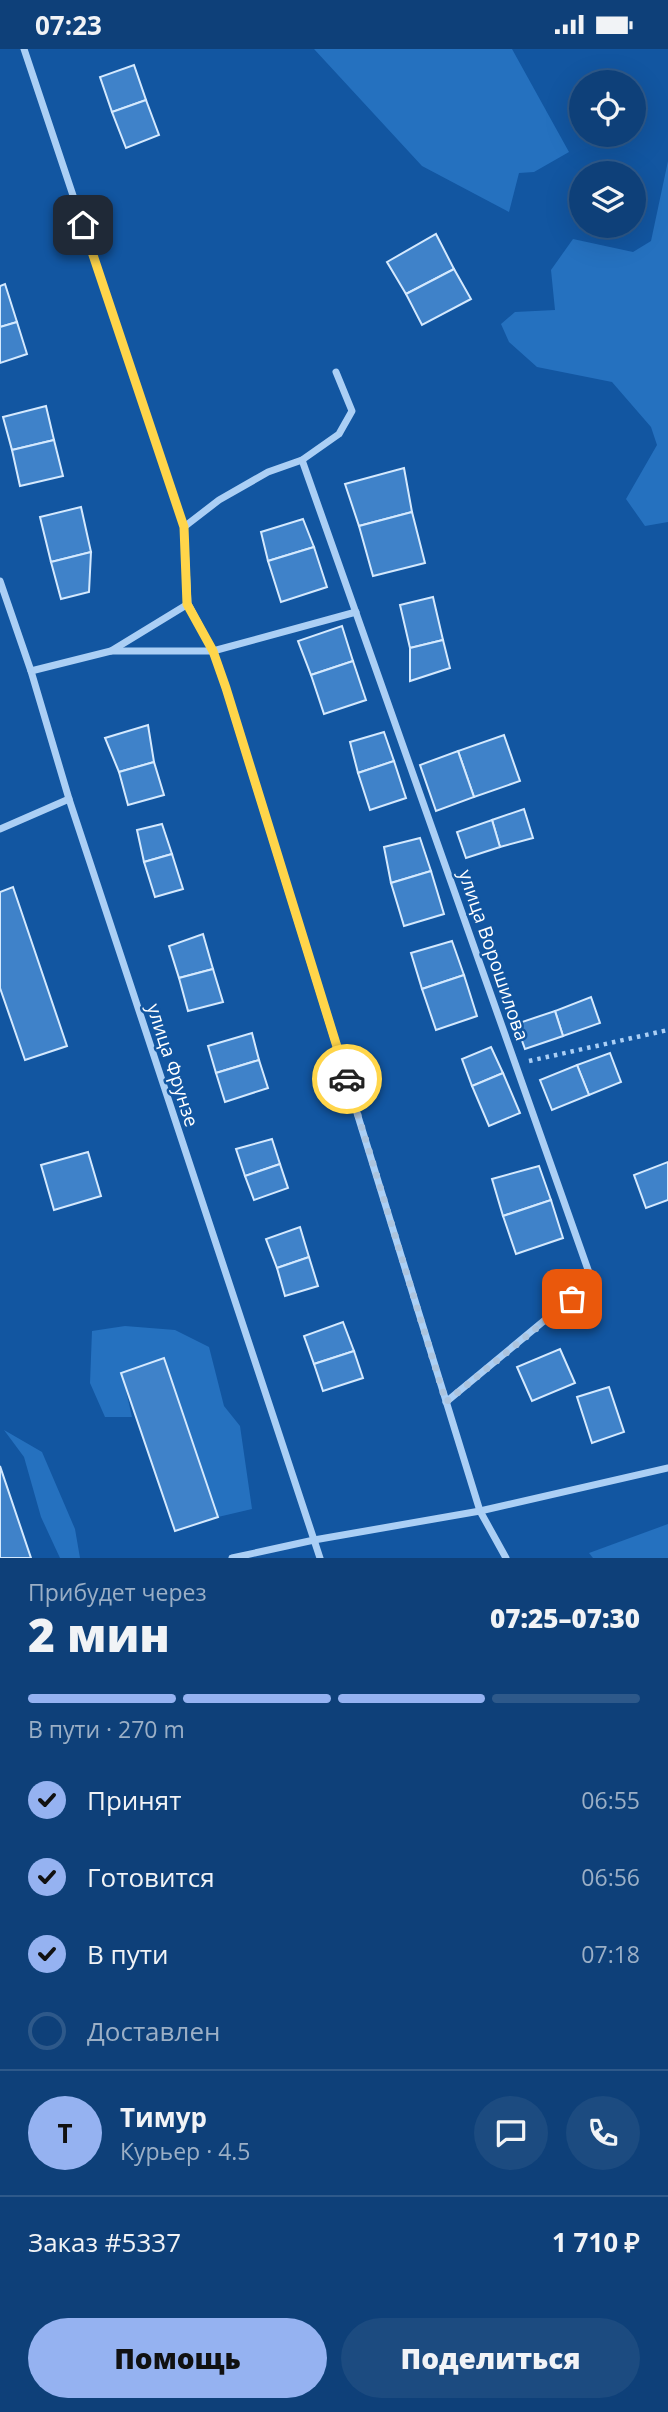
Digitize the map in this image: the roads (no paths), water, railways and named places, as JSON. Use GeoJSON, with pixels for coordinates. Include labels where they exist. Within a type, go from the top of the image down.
{"type":"FeatureCollection","features":[{"type":"Feature","properties":{"kind":"street"},"geometry":{"type":"LineString","coordinates":[[24,49],[184,527],[187,604],[213,651],[231,702],[480,1511],[506,1558]]}},
{"type":"Feature","properties":{"kind":"street"},"geometry":{"type":"LineString","coordinates":[[184,527],[219,500],[268,472],[302,460],[339,434],[352,411],[336,372]]}},
{"type":"Feature","properties":{"kind":"street","name":"улица Ворошилова"},"geometry":{"type":"LineString","coordinates":[[302,460],[593,1281],[446,1402]]}},
{"type":"Feature","properties":{"kind":"street","name":"улица Фрунзе"},"geometry":{"type":"LineString","coordinates":[[0,581],[31,671],[69,799],[320,1558]]}},
{"type":"Feature","properties":{"kind":"street"},"geometry":{"type":"LineString","coordinates":[[111,651],[187,604]]}},
{"type":"Feature","properties":{"kind":"street"},"geometry":{"type":"LineString","coordinates":[[31,671],[111,651],[213,651],[356,612]]}},
{"type":"Feature","properties":{"kind":"street"},"geometry":{"type":"LineString","coordinates":[[0,829],[69,799]]}},
{"type":"Feature","properties":{"kind":"street"},"geometry":{"type":"LineString","coordinates":[[232,1558],[314,1540],[480,1511],[668,1468]]}}]}
